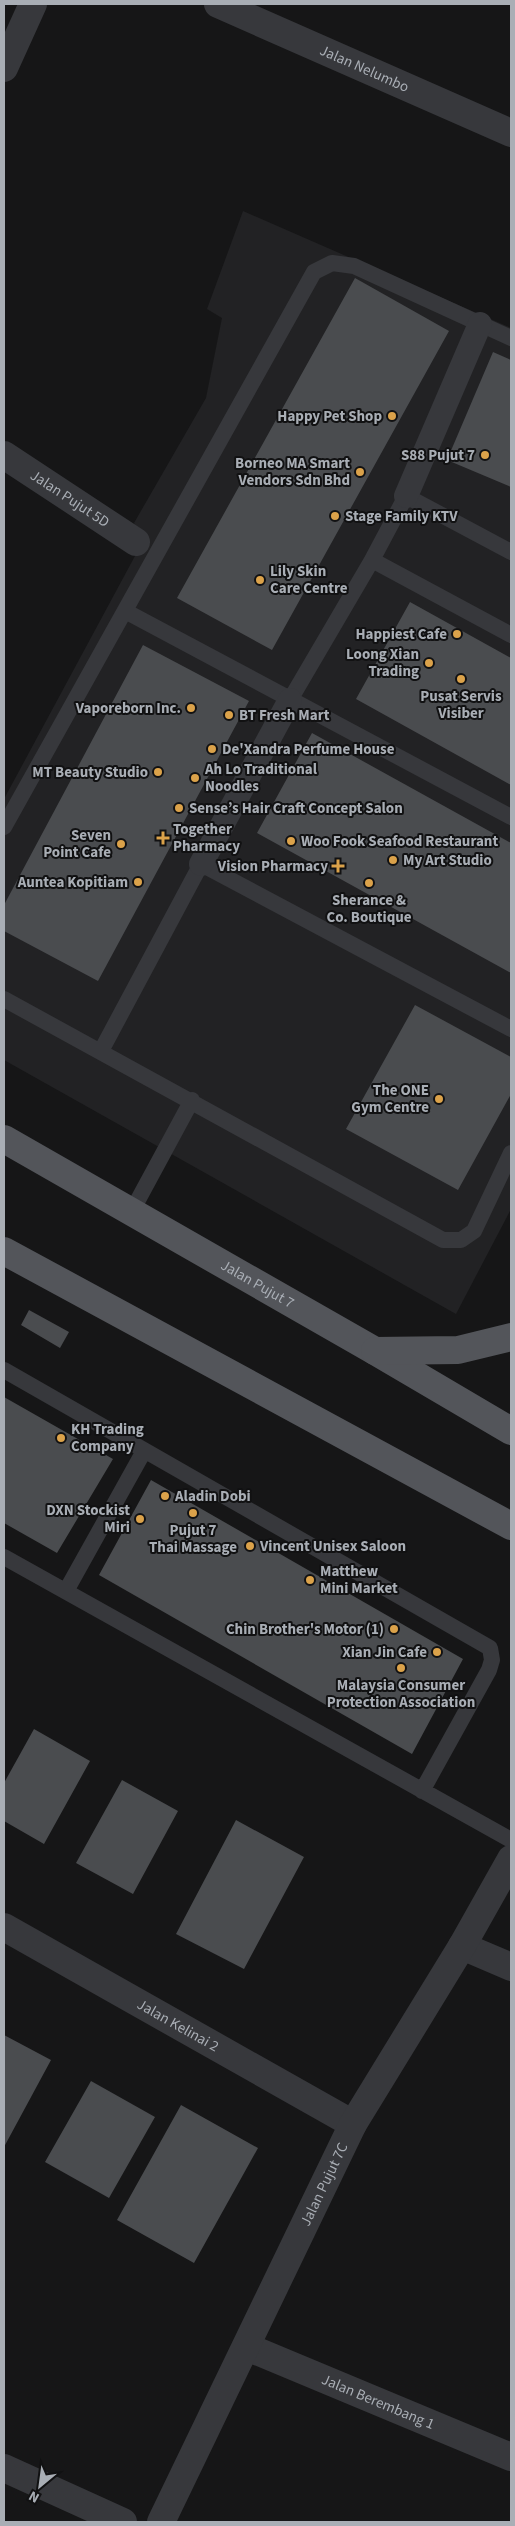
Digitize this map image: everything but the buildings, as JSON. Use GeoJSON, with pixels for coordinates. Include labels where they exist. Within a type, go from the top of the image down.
{"type":"FeatureCollection","features":[{"type":"Feature","properties":{"kind":"main road","name":"Jalan Pujut 7"},"geometry":{"type":"LineString","coordinates":[[4,1139],[511,1431]]}},
{"type":"Feature","properties":{"kind":"main road"},"geometry":{"type":"LineString","coordinates":[[4,1251],[511,1526]]}},
{"type":"Feature","properties":{"kind":"main road"},"geometry":{"type":"LineString","coordinates":[[375,1351],[458,1350],[511,1337]]}},
{"type":"Feature","properties":{"kind":"street"},"geometry":{"type":"LineString","coordinates":[[4,68],[33,4]]}},
{"type":"Feature","properties":{"kind":"street","name":"Jalan Nelumbo"},"geometry":{"type":"LineString","coordinates":[[218,4],[511,133]]}},
{"type":"Feature","properties":{"kind":"street"},"geometry":{"type":"LineString","coordinates":[[406,496],[480,324]]}},
{"type":"Feature","properties":{"kind":"street","name":"Jalan Pujut 5D"},"geometry":{"type":"LineString","coordinates":[[4,455],[136,542]]}},
{"type":"Feature","properties":{"kind":"street"},"geometry":{"type":"LineString","coordinates":[[201,864],[290,700]]}},
{"type":"Feature","properties":{"kind":"street","name":"Jalan Pujut 7C"},"geometry":{"type":"LineString","coordinates":[[161,2522],[353,2124],[462,1946],[511,1859]]}},
{"type":"Feature","properties":{"kind":"street","name":"Jalan Kelinai 2"},"geometry":{"type":"LineString","coordinates":[[4,1927],[353,2124]]}},
{"type":"Feature","properties":{"kind":"street"},"geometry":{"type":"LineString","coordinates":[[462,1946],[511,1967]]}},
{"type":"Feature","properties":{"kind":"street","name":"Jalan Berembang 1"},"geometry":{"type":"LineString","coordinates":[[246,2347],[511,2457]]}},
{"type":"Feature","properties":{"kind":"street"},"geometry":{"type":"LineString","coordinates":[[4,2468],[123,2522]]}},
{"type":"Feature","properties":{"kind":"lane"},"geometry":{"type":"LineString","coordinates":[[4,828],[314,272],[332,263],[354,266],[511,338]]}},
{"type":"Feature","properties":{"kind":"lane"},"geometry":{"type":"LineString","coordinates":[[290,700],[372,560],[406,496],[511,552]]}},
{"type":"Feature","properties":{"kind":"lane"},"geometry":{"type":"LineString","coordinates":[[372,560],[511,635]]}},
{"type":"Feature","properties":{"kind":"lane"},"geometry":{"type":"LineString","coordinates":[[125,611],[511,817]]}},
{"type":"Feature","properties":{"kind":"lane"},"geometry":{"type":"LineString","coordinates":[[101,1051],[201,864],[511,1029]]}},
{"type":"Feature","properties":{"kind":"lane"},"geometry":{"type":"LineString","coordinates":[[4,999],[192,1100],[443,1240],[460,1240],[474,1232],[511,1153]]}},
{"type":"Feature","properties":{"kind":"lane"},"geometry":{"type":"LineString","coordinates":[[132,1211],[192,1100]]}},
{"type":"Feature","properties":{"kind":"lane"},"geometry":{"type":"LineString","coordinates":[[4,1370],[490,1648],[492,1660],[489,1670],[422,1791]]}},
{"type":"Feature","properties":{"kind":"lane"},"geometry":{"type":"LineString","coordinates":[[66,1591],[144,1451]]}},
{"type":"Feature","properties":{"kind":"lane"},"geometry":{"type":"LineString","coordinates":[[4,1557],[511,1840]]}},
{"type":"Feature","properties":{"kind":"shaded area"},"geometry":{"type":"Polygon","coordinates":[[[243,211],[511,328],[511,1209],[456,1314],[4,1060],[4,799],[142,543],[134,523],[206,398],[222,318],[207,309],[243,211]]]}},
{"type":"Feature","properties":{"kind":"place","name":"Happy Pet Shop"},"geometry":{"type":"Point","coordinates":[392,416]}},
{"type":"Feature","properties":{"kind":"place","name":"S88 Pujut 7"},"geometry":{"type":"Point","coordinates":[485,455]}},
{"type":"Feature","properties":{"kind":"place","name":"Borneo MA Smart Vendors Sdn Bhd"},"geometry":{"type":"Point","coordinates":[360,472]}},
{"type":"Feature","properties":{"kind":"place","name":"Stage Family KTV"},"geometry":{"type":"Point","coordinates":[335,516]}},
{"type":"Feature","properties":{"kind":"place","name":"Lily Skin Care Centre"},"geometry":{"type":"Point","coordinates":[260,580]}},
{"type":"Feature","properties":{"kind":"place","name":"Happiest Cafe"},"geometry":{"type":"Point","coordinates":[457,634]}},
{"type":"Feature","properties":{"kind":"place","name":"Loong Xian Trading"},"geometry":{"type":"Point","coordinates":[429,663]}},
{"type":"Feature","properties":{"kind":"place","name":"Pusat Servis Visiber"},"geometry":{"type":"Point","coordinates":[461,679]}},
{"type":"Feature","properties":{"kind":"place","name":"Vaporeborn Inc."},"geometry":{"type":"Point","coordinates":[191,708]}},
{"type":"Feature","properties":{"kind":"place","name":"BT Fresh Mart"},"geometry":{"type":"Point","coordinates":[229,715]}},
{"type":"Feature","properties":{"kind":"place","name":"De'Xandra Perfume House"},"geometry":{"type":"Point","coordinates":[212,749]}},
{"type":"Feature","properties":{"kind":"place","name":"MT Beauty Studio"},"geometry":{"type":"Point","coordinates":[158,772]}},
{"type":"Feature","properties":{"kind":"place","name":"Ah Lo Traditional Noodles"},"geometry":{"type":"Point","coordinates":[195,778]}},
{"type":"Feature","properties":{"kind":"place","name":"Sense’s Hair Craft Concept Salon"},"geometry":{"type":"Point","coordinates":[179,808]}},
{"type":"Feature","properties":{"kind":"place","name":"Together Pharmacy"},"geometry":{"type":"Point","coordinates":[163,838]}},
{"type":"Feature","properties":{"kind":"place","name":"Woo Fook Seafood Restaurant"},"geometry":{"type":"Point","coordinates":[291,841]}},
{"type":"Feature","properties":{"kind":"place","name":"Seven Point Cafe"},"geometry":{"type":"Point","coordinates":[121,844]}},
{"type":"Feature","properties":{"kind":"place","name":"My Art Studio"},"geometry":{"type":"Point","coordinates":[393,860]}},
{"type":"Feature","properties":{"kind":"place","name":"Vision Pharmacy"},"geometry":{"type":"Point","coordinates":[338,866]}},
{"type":"Feature","properties":{"kind":"place","name":"Auntea Kopitiam"},"geometry":{"type":"Point","coordinates":[138,882]}},
{"type":"Feature","properties":{"kind":"place","name":"Sherance & Co. Boutique"},"geometry":{"type":"Point","coordinates":[369,883]}},
{"type":"Feature","properties":{"kind":"place","name":"The ONE Gym Centre"},"geometry":{"type":"Point","coordinates":[439,1099]}},
{"type":"Feature","properties":{"kind":"place","name":"KH Trading Company"},"geometry":{"type":"Point","coordinates":[61,1438]}},
{"type":"Feature","properties":{"kind":"place","name":"Aladin Dobi"},"geometry":{"type":"Point","coordinates":[165,1496]}},
{"type":"Feature","properties":{"kind":"place","name":"Pujut 7 Thai Massage"},"geometry":{"type":"Point","coordinates":[193,1513]}},
{"type":"Feature","properties":{"kind":"place","name":"DXN Stockist Miri"},"geometry":{"type":"Point","coordinates":[140,1519]}},
{"type":"Feature","properties":{"kind":"place","name":"Vincent Unisex Saloon"},"geometry":{"type":"Point","coordinates":[250,1546]}},
{"type":"Feature","properties":{"kind":"place","name":"Matthew Mini Market"},"geometry":{"type":"Point","coordinates":[310,1580]}},
{"type":"Feature","properties":{"kind":"place","name":"Chin Brother's Motor (1)"},"geometry":{"type":"Point","coordinates":[394,1629]}},
{"type":"Feature","properties":{"kind":"place","name":"Xian Jin Cafe"},"geometry":{"type":"Point","coordinates":[437,1652]}},
{"type":"Feature","properties":{"kind":"place","name":"Malaysia Consumer Protection Association"},"geometry":{"type":"Point","coordinates":[401,1668]}}]}
